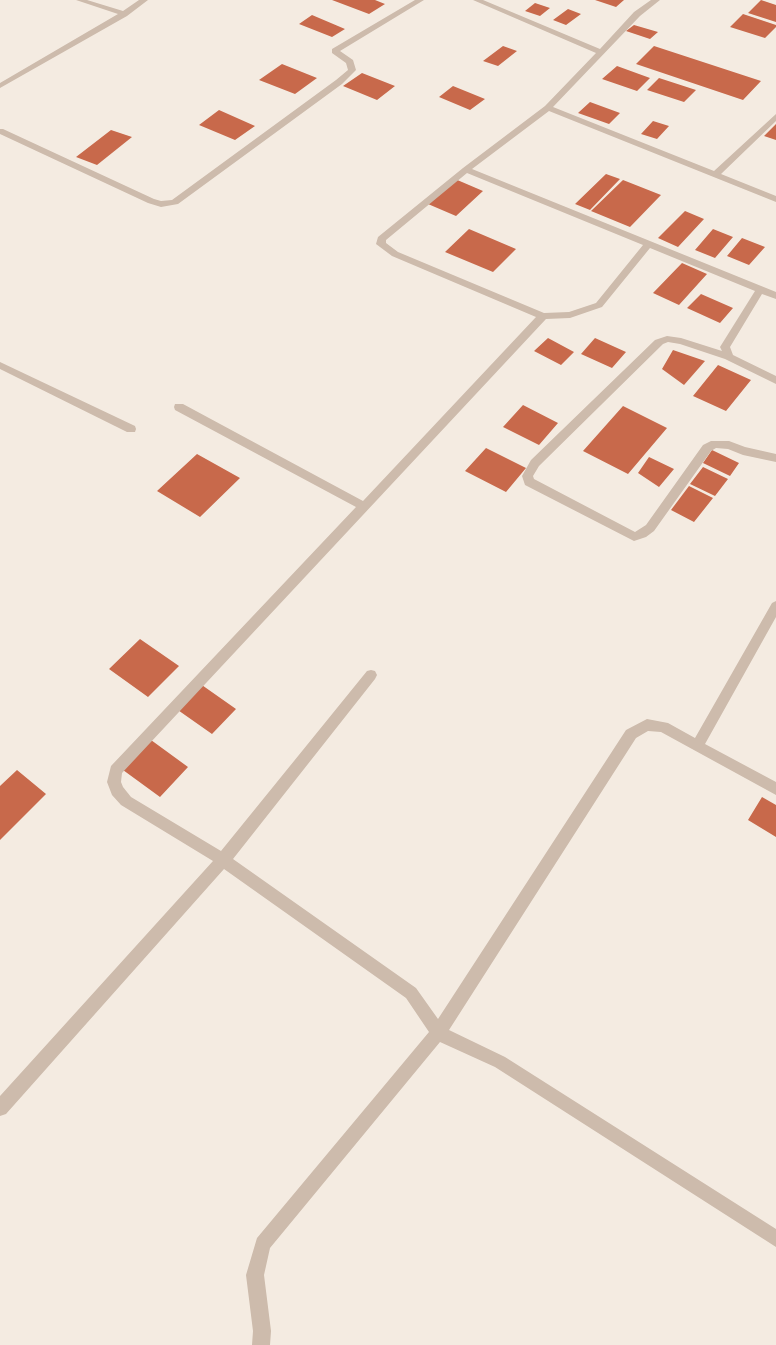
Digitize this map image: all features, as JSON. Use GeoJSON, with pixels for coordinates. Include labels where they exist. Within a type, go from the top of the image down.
{"type":"FeatureCollection","features":[{"type":"Feature","properties":{"kind":"street"},"geometry":{"type":"LineString","coordinates":[[80,0],[124,14]]}},
{"type":"Feature","properties":{"kind":"street"},"geometry":{"type":"LineString","coordinates":[[0,86],[124,14],[144,0]]}},
{"type":"Feature","properties":{"kind":"street"},"geometry":{"type":"LineString","coordinates":[[0,132],[152,201],[161,204],[174,202],[339,82],[352,70],[350,62],[335,51],[420,0]]}},
{"type":"Feature","properties":{"kind":"street"},"geometry":{"type":"LineString","coordinates":[[477,0],[601,52]]}},
{"type":"Feature","properties":{"kind":"street"},"geometry":{"type":"LineString","coordinates":[[649,244],[599,305],[570,315],[543,316],[395,254],[381,244],[381,239],[466,170],[548,108],[637,14],[656,0]]}},
{"type":"Feature","properties":{"kind":"street"},"geometry":{"type":"LineString","coordinates":[[548,108],[776,199]]}},
{"type":"Feature","properties":{"kind":"street"},"geometry":{"type":"LineString","coordinates":[[716,174],[776,116]]}},
{"type":"Feature","properties":{"kind":"street"},"geometry":{"type":"LineString","coordinates":[[466,170],[776,296]]}},
{"type":"Feature","properties":{"kind":"street"},"geometry":{"type":"LineString","coordinates":[[729,357],[725,347],[760,290]]}},
{"type":"Feature","properties":{"kind":"street"},"geometry":{"type":"LineString","coordinates":[[543,316],[362,506],[116,770],[114,782],[117,791],[126,801],[223,860],[410,993],[438,1034],[500,1062],[776,1239]]}},
{"type":"Feature","properties":{"kind":"street"},"geometry":{"type":"LineString","coordinates":[[776,380],[729,357],[681,340],[667,339],[659,342],[535,463],[527,476],[529,482],[634,537],[650,528],[707,448],[715,444],[729,445],[743,451],[776,458]]}},
{"type":"Feature","properties":{"kind":"street"},"geometry":{"type":"LineString","coordinates":[[0,366],[131,429]]}},
{"type":"Feature","properties":{"kind":"street"},"geometry":{"type":"LineString","coordinates":[[178,407],[362,506]]}},
{"type":"Feature","properties":{"kind":"street"},"geometry":{"type":"LineString","coordinates":[[697,746],[776,606]]}},
{"type":"Feature","properties":{"kind":"street"},"geometry":{"type":"LineString","coordinates":[[0,1108],[223,860],[371,675]]}},
{"type":"Feature","properties":{"kind":"street"},"geometry":{"type":"LineString","coordinates":[[261,1345],[262,1331],[256,1275],[263,1244],[438,1034],[631,734],[647,725],[663,727],[776,789]]}},
{"type":"Feature","properties":{"kind":"building"},"geometry":{"type":"Polygon","coordinates":[[[332,0],[375,0],[385,4],[369,14],[332,0]]]}},
{"type":"Feature","properties":{"kind":"building"},"geometry":{"type":"Polygon","coordinates":[[[595,0],[624,0],[616,7],[595,0]]]}},
{"type":"Feature","properties":{"kind":"building"},"geometry":{"type":"Polygon","coordinates":[[[761,0],[776,5],[776,22],[748,13],[761,0]]]}},
{"type":"Feature","properties":{"kind":"building"},"geometry":{"type":"Polygon","coordinates":[[[535,3],[550,8],[540,16],[525,11],[535,3]]]}},
{"type":"Feature","properties":{"kind":"building"},"geometry":{"type":"Polygon","coordinates":[[[568,9],[581,14],[566,25],[553,20],[568,9]]]}},
{"type":"Feature","properties":{"kind":"building"},"geometry":{"type":"Polygon","coordinates":[[[743,14],[776,25],[776,27],[765,38],[730,27],[743,14]]]}},
{"type":"Feature","properties":{"kind":"building"},"geometry":{"type":"Polygon","coordinates":[[[312,15],[345,29],[332,37],[299,24],[312,15]]]}},
{"type":"Feature","properties":{"kind":"building"},"geometry":{"type":"Polygon","coordinates":[[[634,25],[658,32],[650,39],[626,31],[634,25]]]}},
{"type":"Feature","properties":{"kind":"building"},"geometry":{"type":"Polygon","coordinates":[[[503,46],[517,51],[498,66],[483,61],[503,46]]]}},
{"type":"Feature","properties":{"kind":"building"},"geometry":{"type":"Polygon","coordinates":[[[654,46],[761,81],[743,100],[636,64],[654,46]]]}},
{"type":"Feature","properties":{"kind":"building"},"geometry":{"type":"Polygon","coordinates":[[[282,64],[317,78],[295,94],[259,80],[282,64]]]}},
{"type":"Feature","properties":{"kind":"building"},"geometry":{"type":"Polygon","coordinates":[[[617,66],[650,78],[637,91],[602,79],[617,66]]]}},
{"type":"Feature","properties":{"kind":"building"},"geometry":{"type":"Polygon","coordinates":[[[362,73],[395,86],[377,100],[343,86],[362,73]]]}},
{"type":"Feature","properties":{"kind":"building"},"geometry":{"type":"Polygon","coordinates":[[[659,78],[696,90],[684,102],[647,90],[659,78]]]}},
{"type":"Feature","properties":{"kind":"building"},"geometry":{"type":"Polygon","coordinates":[[[453,86],[485,99],[470,110],[439,97],[453,86]]]}},
{"type":"Feature","properties":{"kind":"building"},"geometry":{"type":"Polygon","coordinates":[[[590,102],[620,113],[609,124],[578,113],[590,102]]]}},
{"type":"Feature","properties":{"kind":"building"},"geometry":{"type":"Polygon","coordinates":[[[219,110],[255,126],[235,140],[199,125],[219,110]]]}},
{"type":"Feature","properties":{"kind":"building"},"geometry":{"type":"Polygon","coordinates":[[[653,121],[669,126],[657,139],[641,134],[653,121]]]}},
{"type":"Feature","properties":{"kind":"building"},"geometry":{"type":"Polygon","coordinates":[[[776,124],[776,140],[764,136],[776,124]]]}},
{"type":"Feature","properties":{"kind":"building"},"geometry":{"type":"Polygon","coordinates":[[[111,130],[132,137],[97,165],[76,157],[111,130]]]}},
{"type":"Feature","properties":{"kind":"building"},"geometry":{"type":"Polygon","coordinates":[[[606,174],[620,179],[590,210],[575,204],[606,174]]]}},
{"type":"Feature","properties":{"kind":"building"},"geometry":{"type":"Polygon","coordinates":[[[455,179],[483,191],[456,216],[428,204],[455,179]]]}},
{"type":"Feature","properties":{"kind":"building"},"geometry":{"type":"Polygon","coordinates":[[[623,180],[661,195],[630,227],[591,211],[623,180]]]}},
{"type":"Feature","properties":{"kind":"building"},"geometry":{"type":"Polygon","coordinates":[[[685,211],[704,219],[678,247],[658,238],[685,211]]]}},
{"type":"Feature","properties":{"kind":"building"},"geometry":{"type":"Polygon","coordinates":[[[469,229],[516,249],[493,272],[445,252],[469,229]]]}},
{"type":"Feature","properties":{"kind":"building"},"geometry":{"type":"Polygon","coordinates":[[[713,229],[733,237],[715,258],[695,250],[713,229]]]}},
{"type":"Feature","properties":{"kind":"building"},"geometry":{"type":"Polygon","coordinates":[[[742,238],[765,247],[749,265],[727,256],[742,238]]]}},
{"type":"Feature","properties":{"kind":"building"},"geometry":{"type":"Polygon","coordinates":[[[682,263],[707,274],[679,305],[653,293],[682,263]]]}},
{"type":"Feature","properties":{"kind":"building"},"geometry":{"type":"Polygon","coordinates":[[[701,294],[733,308],[720,323],[687,308],[701,294]]]}},
{"type":"Feature","properties":{"kind":"building"},"geometry":{"type":"Polygon","coordinates":[[[548,338],[574,352],[561,365],[534,351],[548,338]]]}},
{"type":"Feature","properties":{"kind":"building"},"geometry":{"type":"Polygon","coordinates":[[[595,338],[626,352],[612,368],[581,354],[595,338]]]}},
{"type":"Feature","properties":{"kind":"building"},"geometry":{"type":"Polygon","coordinates":[[[673,350],[705,361],[684,385],[662,369],[673,350]]]}},
{"type":"Feature","properties":{"kind":"building"},"geometry":{"type":"Polygon","coordinates":[[[718,365],[751,380],[726,411],[693,396],[718,365]]]}},
{"type":"Feature","properties":{"kind":"building"},"geometry":{"type":"Polygon","coordinates":[[[523,405],[558,423],[539,445],[503,427],[523,405]]]}},
{"type":"Feature","properties":{"kind":"building"},"geometry":{"type":"Polygon","coordinates":[[[623,406],[667,428],[628,474],[583,451],[623,406]]]}},
{"type":"Feature","properties":{"kind":"building"},"geometry":{"type":"Polygon","coordinates":[[[486,448],[526,468],[506,492],[465,471],[486,448]]]}},
{"type":"Feature","properties":{"kind":"building"},"geometry":{"type":"Polygon","coordinates":[[[712,450],[739,463],[730,476],[703,463],[712,450]]]}},
{"type":"Feature","properties":{"kind":"building"},"geometry":{"type":"Polygon","coordinates":[[[197,454],[240,478],[200,517],[157,491],[197,454]]]}},
{"type":"Feature","properties":{"kind":"building"},"geometry":{"type":"Polygon","coordinates":[[[649,457],[674,469],[659,487],[638,473],[649,457]]]}},
{"type":"Feature","properties":{"kind":"building"},"geometry":{"type":"Polygon","coordinates":[[[703,467],[728,479],[715,496],[690,484],[703,467]]]}},
{"type":"Feature","properties":{"kind":"building"},"geometry":{"type":"Polygon","coordinates":[[[689,486],[713,498],[694,522],[671,510],[689,486]]]}},
{"type":"Feature","properties":{"kind":"building"},"geometry":{"type":"Polygon","coordinates":[[[140,639],[179,666],[148,697],[109,669],[140,639]]]}},
{"type":"Feature","properties":{"kind":"building"},"geometry":{"type":"Polygon","coordinates":[[[199,683],[236,709],[212,734],[175,708],[199,683]]]}},
{"type":"Feature","properties":{"kind":"building"},"geometry":{"type":"Polygon","coordinates":[[[151,740],[188,767],[160,797],[123,770],[151,740]]]}},
{"type":"Feature","properties":{"kind":"building"},"geometry":{"type":"Polygon","coordinates":[[[17,770],[46,794],[0,840],[0,786],[17,770]]]}},
{"type":"Feature","properties":{"kind":"building"},"geometry":{"type":"Polygon","coordinates":[[[762,797],[776,805],[776,837],[748,820],[762,797]]]}}]}
